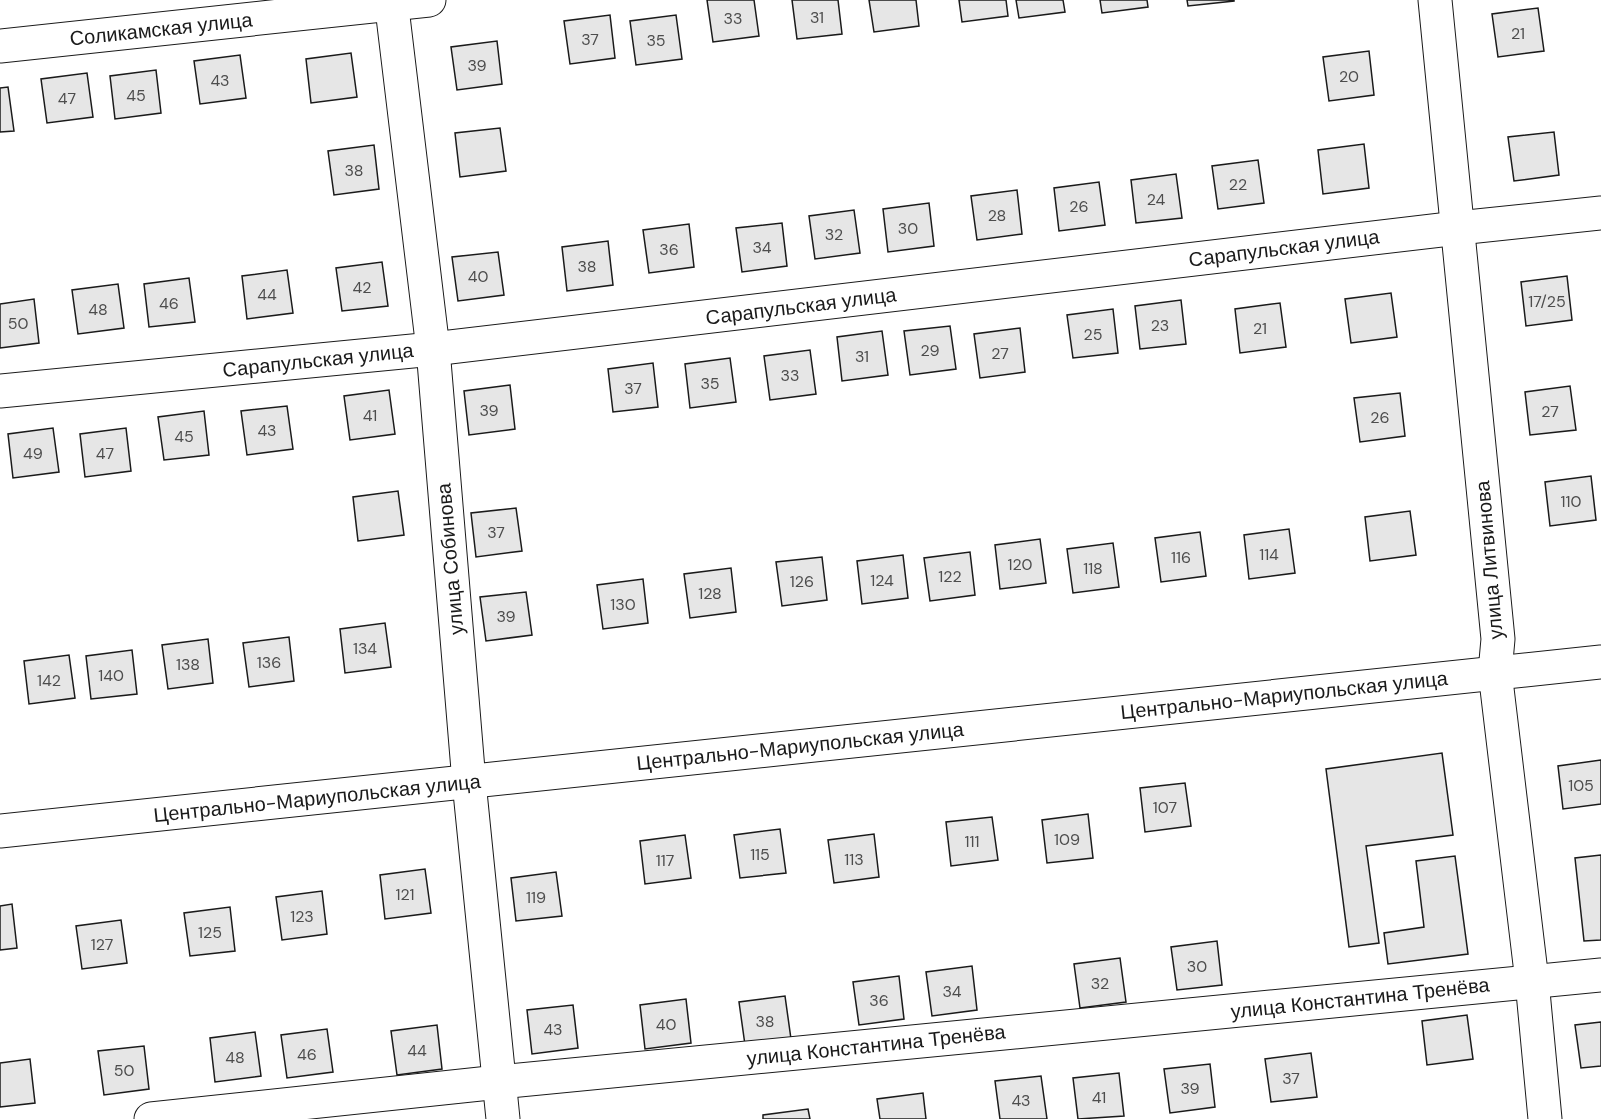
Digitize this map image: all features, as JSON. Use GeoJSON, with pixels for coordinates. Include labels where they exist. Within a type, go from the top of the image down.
{"type":"FeatureCollection","features":[{"type":"Feature","properties":{"kind":"street","name":"Соликамская улица"},"geometry":{"type":"LineString","coordinates":[[0,46],[391,2],[429,0]]}},
{"type":"Feature","properties":{"kind":"street","name":"улица Литвинова"},"geometry":{"type":"LineString","coordinates":[[1435,0],[1498,639],[1495,672],[1532,981],[1545,1119]]}},
{"type":"Feature","properties":{"kind":"street","name":"улица Собинова"},"geometry":{"type":"LineString","coordinates":[[391,2],[433,349],[469,782],[502,1119]]}},
{"type":"Feature","properties":{"kind":"street","name":"Сарапульская улица"},"geometry":{"type":"LineString","coordinates":[[0,391],[433,349],[1601,213]]}},
{"type":"Feature","properties":{"kind":"street","name":"Центрально-Мариупольская улица"},"geometry":{"type":"LineString","coordinates":[[0,831],[1601,662]]}},
{"type":"Feature","properties":{"kind":"street","name":"улица Константина Тренёва"},"geometry":{"type":"LineString","coordinates":[[152,1119],[499,1082],[1601,975]]}},
{"type":"Feature","properties":{"kind":"building"},"geometry":{"type":"Polygon","coordinates":[[[707,0],[754,0],[759,36],[713,42],[707,0]]]}},
{"type":"Feature","properties":{"kind":"building"},"geometry":{"type":"Polygon","coordinates":[[[792,0],[838,0],[842,34],[797,39],[792,0]]]}},
{"type":"Feature","properties":{"kind":"building"},"geometry":{"type":"Polygon","coordinates":[[[869,0],[916,0],[919,26],[874,32],[869,0]]]}},
{"type":"Feature","properties":{"kind":"building"},"geometry":{"type":"Polygon","coordinates":[[[959,0],[1006,0],[1008,16],[962,22],[959,0]]]}},
{"type":"Feature","properties":{"kind":"building"},"geometry":{"type":"Polygon","coordinates":[[[1016,0],[1063,0],[1065,12],[1019,18],[1016,0]]]}},
{"type":"Feature","properties":{"kind":"building"},"geometry":{"type":"Polygon","coordinates":[[[1100,0],[1147,0],[1148,7],[1102,13],[1100,0]]]}},
{"type":"Feature","properties":{"kind":"building"},"geometry":{"type":"Polygon","coordinates":[[[1187,0],[1234,0],[1234,1],[1188,6],[1187,0]]]}},
{"type":"Feature","properties":{"kind":"building"},"geometry":{"type":"Polygon","coordinates":[[[1538,8],[1544,51],[1498,57],[1492,14],[1538,8]]]}},
{"type":"Feature","properties":{"kind":"building"},"geometry":{"type":"Polygon","coordinates":[[[610,15],[615,58],[570,64],[564,21],[610,15]]]}},
{"type":"Feature","properties":{"kind":"building"},"geometry":{"type":"Polygon","coordinates":[[[676,15],[682,59],[636,65],[630,21],[676,15]]]}},
{"type":"Feature","properties":{"kind":"building"},"geometry":{"type":"Polygon","coordinates":[[[497,41],[502,84],[457,90],[451,47],[497,41]]]}},
{"type":"Feature","properties":{"kind":"building"},"geometry":{"type":"Polygon","coordinates":[[[1369,51],[1374,95],[1329,101],[1323,57],[1369,51]]]}},
{"type":"Feature","properties":{"kind":"building"},"geometry":{"type":"Polygon","coordinates":[[[351,53],[357,97],[311,103],[306,59],[351,53]]]}},
{"type":"Feature","properties":{"kind":"building"},"geometry":{"type":"Polygon","coordinates":[[[240,55],[246,98],[200,104],[194,61],[240,55]]]}},
{"type":"Feature","properties":{"kind":"building"},"geometry":{"type":"Polygon","coordinates":[[[156,70],[161,113],[115,119],[110,76],[156,70]]]}},
{"type":"Feature","properties":{"kind":"building"},"geometry":{"type":"Polygon","coordinates":[[[87,73],[93,117],[47,123],[41,79],[87,73]]]}},
{"type":"Feature","properties":{"kind":"building"},"geometry":{"type":"Polygon","coordinates":[[[8,87],[14,131],[0,132],[0,88],[8,87]]]}},
{"type":"Feature","properties":{"kind":"building"},"geometry":{"type":"Polygon","coordinates":[[[500,128],[506,171],[460,177],[455,133],[500,128]]]}},
{"type":"Feature","properties":{"kind":"building"},"geometry":{"type":"Polygon","coordinates":[[[1554,132],[1559,175],[1514,181],[1508,137],[1554,132]]]}},
{"type":"Feature","properties":{"kind":"building"},"geometry":{"type":"Polygon","coordinates":[[[1364,144],[1369,188],[1323,194],[1318,150],[1364,144]]]}},
{"type":"Feature","properties":{"kind":"building"},"geometry":{"type":"Polygon","coordinates":[[[374,145],[379,189],[334,195],[328,151],[374,145]]]}},
{"type":"Feature","properties":{"kind":"building"},"geometry":{"type":"Polygon","coordinates":[[[1258,160],[1264,203],[1218,209],[1212,166],[1258,160]]]}},
{"type":"Feature","properties":{"kind":"building"},"geometry":{"type":"Polygon","coordinates":[[[1176,174],[1182,218],[1136,223],[1131,180],[1176,174]]]}},
{"type":"Feature","properties":{"kind":"building"},"geometry":{"type":"Polygon","coordinates":[[[1099,182],[1105,225],[1059,231],[1054,188],[1099,182]]]}},
{"type":"Feature","properties":{"kind":"building"},"geometry":{"type":"Polygon","coordinates":[[[1017,190],[1022,234],[977,240],[971,196],[1017,190]]]}},
{"type":"Feature","properties":{"kind":"building"},"geometry":{"type":"Polygon","coordinates":[[[929,203],[934,246],[888,252],[883,209],[929,203]]]}},
{"type":"Feature","properties":{"kind":"building"},"geometry":{"type":"Polygon","coordinates":[[[854,210],[860,253],[815,259],[809,216],[854,210]]]}},
{"type":"Feature","properties":{"kind":"building"},"geometry":{"type":"Polygon","coordinates":[[[782,223],[787,266],[742,272],[736,228],[782,223]]]}},
{"type":"Feature","properties":{"kind":"building"},"geometry":{"type":"Polygon","coordinates":[[[689,224],[694,267],[649,273],[643,230],[689,224]]]}},
{"type":"Feature","properties":{"kind":"building"},"geometry":{"type":"Polygon","coordinates":[[[608,241],[613,285],[567,291],[562,247],[608,241]]]}},
{"type":"Feature","properties":{"kind":"building"},"geometry":{"type":"Polygon","coordinates":[[[498,252],[504,295],[458,301],[452,257],[498,252]]]}},
{"type":"Feature","properties":{"kind":"building"},"geometry":{"type":"Polygon","coordinates":[[[382,262],[388,306],[342,311],[336,268],[382,262]]]}},
{"type":"Feature","properties":{"kind":"building"},"geometry":{"type":"Polygon","coordinates":[[[287,270],[293,313],[247,319],[242,276],[287,270]]]}},
{"type":"Feature","properties":{"kind":"building"},"geometry":{"type":"Polygon","coordinates":[[[1567,276],[1572,320],[1526,326],[1521,282],[1567,276]]]}},
{"type":"Feature","properties":{"kind":"building"},"geometry":{"type":"Polygon","coordinates":[[[189,278],[195,322],[149,327],[144,284],[189,278]]]}},
{"type":"Feature","properties":{"kind":"building"},"geometry":{"type":"Polygon","coordinates":[[[118,284],[124,328],[78,334],[72,290],[118,284]]]}},
{"type":"Feature","properties":{"kind":"building"},"geometry":{"type":"Polygon","coordinates":[[[1391,293],[1397,337],[1351,343],[1345,299],[1391,293]]]}},
{"type":"Feature","properties":{"kind":"building"},"geometry":{"type":"Polygon","coordinates":[[[34,299],[39,343],[0,348],[0,304],[34,299]]]}},
{"type":"Feature","properties":{"kind":"building"},"geometry":{"type":"Polygon","coordinates":[[[1181,300],[1186,344],[1140,349],[1135,306],[1181,300]]]}},
{"type":"Feature","properties":{"kind":"building"},"geometry":{"type":"Polygon","coordinates":[[[1280,303],[1286,347],[1240,353],[1235,309],[1280,303]]]}},
{"type":"Feature","properties":{"kind":"building"},"geometry":{"type":"Polygon","coordinates":[[[1113,309],[1118,353],[1073,358],[1067,315],[1113,309]]]}},
{"type":"Feature","properties":{"kind":"building"},"geometry":{"type":"Polygon","coordinates":[[[950,326],[956,369],[910,375],[904,331],[950,326]]]}},
{"type":"Feature","properties":{"kind":"building"},"geometry":{"type":"Polygon","coordinates":[[[1020,328],[1025,372],[980,378],[974,334],[1020,328]]]}},
{"type":"Feature","properties":{"kind":"building"},"geometry":{"type":"Polygon","coordinates":[[[882,331],[888,375],[842,381],[837,337],[882,331]]]}},
{"type":"Feature","properties":{"kind":"building"},"geometry":{"type":"Polygon","coordinates":[[[810,350],[816,394],[770,400],[764,356],[810,350]]]}},
{"type":"Feature","properties":{"kind":"building"},"geometry":{"type":"Polygon","coordinates":[[[730,358],[736,402],[690,408],[685,364],[730,358]]]}},
{"type":"Feature","properties":{"kind":"building"},"geometry":{"type":"Polygon","coordinates":[[[653,363],[658,407],[613,412],[608,369],[653,363]]]}},
{"type":"Feature","properties":{"kind":"building"},"geometry":{"type":"Polygon","coordinates":[[[510,385],[515,429],[469,435],[464,391],[510,385]]]}},
{"type":"Feature","properties":{"kind":"building"},"geometry":{"type":"Polygon","coordinates":[[[1570,386],[1576,430],[1530,435],[1525,392],[1570,386]]]}},
{"type":"Feature","properties":{"kind":"building"},"geometry":{"type":"Polygon","coordinates":[[[389,390],[395,434],[350,440],[344,396],[389,390]]]}},
{"type":"Feature","properties":{"kind":"building"},"geometry":{"type":"Polygon","coordinates":[[[1400,393],[1405,436],[1360,442],[1354,398],[1400,393]]]}},
{"type":"Feature","properties":{"kind":"building"},"geometry":{"type":"Polygon","coordinates":[[[287,406],[293,449],[247,455],[241,411],[287,406]]]}},
{"type":"Feature","properties":{"kind":"building"},"geometry":{"type":"Polygon","coordinates":[[[204,411],[209,455],[164,460],[158,417],[204,411]]]}},
{"type":"Feature","properties":{"kind":"building"},"geometry":{"type":"Polygon","coordinates":[[[53,428],[59,472],[13,478],[8,434],[53,428]]]}},
{"type":"Feature","properties":{"kind":"building"},"geometry":{"type":"Polygon","coordinates":[[[126,428],[131,471],[85,477],[80,434],[126,428]]]}},
{"type":"Feature","properties":{"kind":"building"},"geometry":{"type":"Polygon","coordinates":[[[1591,476],[1596,520],[1550,526],[1545,482],[1591,476]]]}},
{"type":"Feature","properties":{"kind":"building"},"geometry":{"type":"Polygon","coordinates":[[[398,491],[404,535],[358,541],[353,497],[398,491]]]}},
{"type":"Feature","properties":{"kind":"building"},"geometry":{"type":"Polygon","coordinates":[[[516,508],[522,551],[476,557],[471,513],[516,508]]]}},
{"type":"Feature","properties":{"kind":"building"},"geometry":{"type":"Polygon","coordinates":[[[1410,511],[1416,555],[1370,561],[1365,517],[1410,511]]]}},
{"type":"Feature","properties":{"kind":"building"},"geometry":{"type":"Polygon","coordinates":[[[1289,529],[1295,573],[1249,579],[1244,535],[1289,529]]]}},
{"type":"Feature","properties":{"kind":"building"},"geometry":{"type":"Polygon","coordinates":[[[1200,532],[1206,576],[1161,582],[1155,538],[1200,532]]]}},
{"type":"Feature","properties":{"kind":"building"},"geometry":{"type":"Polygon","coordinates":[[[1040,539],[1046,583],[1000,589],[995,545],[1040,539]]]}},
{"type":"Feature","properties":{"kind":"building"},"geometry":{"type":"Polygon","coordinates":[[[1113,543],[1119,587],[1073,593],[1067,549],[1113,543]]]}},
{"type":"Feature","properties":{"kind":"building"},"geometry":{"type":"Polygon","coordinates":[[[970,552],[975,595],[930,601],[924,558],[970,552]]]}},
{"type":"Feature","properties":{"kind":"building"},"geometry":{"type":"Polygon","coordinates":[[[903,555],[908,598],[862,604],[857,561],[903,555]]]}},
{"type":"Feature","properties":{"kind":"building"},"geometry":{"type":"Polygon","coordinates":[[[822,557],[827,600],[782,606],[776,562],[822,557]]]}},
{"type":"Feature","properties":{"kind":"building"},"geometry":{"type":"Polygon","coordinates":[[[731,568],[736,612],[690,618],[684,574],[731,568]]]}},
{"type":"Feature","properties":{"kind":"building"},"geometry":{"type":"Polygon","coordinates":[[[643,579],[648,623],[603,629],[597,585],[643,579]]]}},
{"type":"Feature","properties":{"kind":"building"},"geometry":{"type":"Polygon","coordinates":[[[526,592],[532,635],[486,641],[480,597],[526,592]]]}},
{"type":"Feature","properties":{"kind":"building"},"geometry":{"type":"Polygon","coordinates":[[[385,623],[391,667],[345,673],[340,629],[385,623]]]}},
{"type":"Feature","properties":{"kind":"building"},"geometry":{"type":"Polygon","coordinates":[[[289,637],[294,681],[249,687],[243,643],[289,637]]]}},
{"type":"Feature","properties":{"kind":"building"},"geometry":{"type":"Polygon","coordinates":[[[208,639],[213,683],[168,689],[162,645],[208,639]]]}},
{"type":"Feature","properties":{"kind":"building"},"geometry":{"type":"Polygon","coordinates":[[[132,650],[137,694],[91,699],[86,656],[132,650]]]}},
{"type":"Feature","properties":{"kind":"building"},"geometry":{"type":"Polygon","coordinates":[[[69,655],[75,698],[29,704],[24,661],[69,655]]]}},
{"type":"Feature","properties":{"kind":"building"},"geometry":{"type":"Polygon","coordinates":[[[1442,753],[1453,835],[1366,846],[1379,943],[1349,947],[1326,769],[1442,753]]]}},
{"type":"Feature","properties":{"kind":"building"},"geometry":{"type":"Polygon","coordinates":[[[1601,760],[1601,804],[1563,809],[1558,766],[1601,760]]]}},
{"type":"Feature","properties":{"kind":"building"},"geometry":{"type":"Polygon","coordinates":[[[1185,783],[1191,826],[1145,832],[1140,788],[1185,783]]]}},
{"type":"Feature","properties":{"kind":"building"},"geometry":{"type":"Polygon","coordinates":[[[1088,814],[1093,858],[1047,863],[1042,820],[1088,814]]]}},
{"type":"Feature","properties":{"kind":"building"},"geometry":{"type":"Polygon","coordinates":[[[992,817],[998,860],[951,866],[946,822],[992,817]]]}},
{"type":"Feature","properties":{"kind":"building"},"geometry":{"type":"Polygon","coordinates":[[[780,829],[786,873],[740,878],[734,835],[780,829]]]}},
{"type":"Feature","properties":{"kind":"building"},"geometry":{"type":"Polygon","coordinates":[[[874,834],[879,877],[834,883],[828,840],[874,834]]]}},
{"type":"Feature","properties":{"kind":"building"},"geometry":{"type":"Polygon","coordinates":[[[685,835],[691,878],[645,884],[640,841],[685,835]]]}},
{"type":"Feature","properties":{"kind":"building"},"geometry":{"type":"Polygon","coordinates":[[[1601,855],[1601,940],[1584,941],[1575,858],[1601,855]]]}},
{"type":"Feature","properties":{"kind":"building"},"geometry":{"type":"Polygon","coordinates":[[[1455,856],[1468,954],[1388,964],[1384,933],[1424,927],[1416,861],[1455,856]]]}},
{"type":"Feature","properties":{"kind":"building"},"geometry":{"type":"Polygon","coordinates":[[[425,869],[431,913],[385,919],[380,875],[425,869]]]}},
{"type":"Feature","properties":{"kind":"building"},"geometry":{"type":"Polygon","coordinates":[[[556,872],[562,916],[516,921],[511,878],[556,872]]]}},
{"type":"Feature","properties":{"kind":"building"},"geometry":{"type":"Polygon","coordinates":[[[322,891],[327,934],[282,940],[276,897],[322,891]]]}},
{"type":"Feature","properties":{"kind":"building"},"geometry":{"type":"Polygon","coordinates":[[[12,904],[17,948],[0,950],[0,906],[12,904]]]}},
{"type":"Feature","properties":{"kind":"building"},"geometry":{"type":"Polygon","coordinates":[[[230,907],[235,951],[190,956],[184,913],[230,907]]]}},
{"type":"Feature","properties":{"kind":"building"},"geometry":{"type":"Polygon","coordinates":[[[121,920],[127,963],[82,969],[76,926],[121,920]]]}},
{"type":"Feature","properties":{"kind":"building"},"geometry":{"type":"Polygon","coordinates":[[[1217,941],[1222,985],[1177,990],[1171,947],[1217,941]]]}},
{"type":"Feature","properties":{"kind":"building"},"geometry":{"type":"Polygon","coordinates":[[[1120,958],[1126,1002],[1080,1008],[1074,964],[1120,958]]]}},
{"type":"Feature","properties":{"kind":"building"},"geometry":{"type":"Polygon","coordinates":[[[972,966],[977,1010],[932,1016],[926,972],[972,966]]]}},
{"type":"Feature","properties":{"kind":"building"},"geometry":{"type":"Polygon","coordinates":[[[899,976],[904,1019],[859,1025],[853,982],[899,976]]]}},
{"type":"Feature","properties":{"kind":"building"},"geometry":{"type":"Polygon","coordinates":[[[785,996],[791,1039],[745,1045],[739,1002],[785,996]]]}},
{"type":"Feature","properties":{"kind":"building"},"geometry":{"type":"Polygon","coordinates":[[[686,999],[691,1043],[645,1049],[640,1005],[686,999]]]}},
{"type":"Feature","properties":{"kind":"building"},"geometry":{"type":"Polygon","coordinates":[[[573,1005],[578,1048],[532,1054],[527,1010],[573,1005]]]}},
{"type":"Feature","properties":{"kind":"building"},"geometry":{"type":"Polygon","coordinates":[[[1467,1015],[1473,1059],[1427,1065],[1422,1021],[1467,1015]]]}},
{"type":"Feature","properties":{"kind":"building"},"geometry":{"type":"Polygon","coordinates":[[[1601,1022],[1601,1066],[1581,1068],[1575,1025],[1601,1022]]]}},
{"type":"Feature","properties":{"kind":"building"},"geometry":{"type":"Polygon","coordinates":[[[437,1025],[442,1069],[397,1075],[391,1031],[437,1025]]]}},
{"type":"Feature","properties":{"kind":"building"},"geometry":{"type":"Polygon","coordinates":[[[327,1029],[333,1072],[287,1078],[281,1035],[327,1029]]]}},
{"type":"Feature","properties":{"kind":"building"},"geometry":{"type":"Polygon","coordinates":[[[255,1032],[261,1076],[215,1082],[210,1038],[255,1032]]]}},
{"type":"Feature","properties":{"kind":"building"},"geometry":{"type":"Polygon","coordinates":[[[144,1046],[149,1089],[104,1095],[98,1051],[144,1046]]]}},
{"type":"Feature","properties":{"kind":"building"},"geometry":{"type":"Polygon","coordinates":[[[1311,1053],[1317,1097],[1271,1102],[1265,1059],[1311,1053]]]}},
{"type":"Feature","properties":{"kind":"building"},"geometry":{"type":"Polygon","coordinates":[[[30,1059],[35,1103],[0,1107],[0,1063],[30,1059]]]}},
{"type":"Feature","properties":{"kind":"building"},"geometry":{"type":"Polygon","coordinates":[[[1210,1064],[1215,1107],[1170,1113],[1164,1069],[1210,1064]]]}},
{"type":"Feature","properties":{"kind":"building"},"geometry":{"type":"Polygon","coordinates":[[[1119,1073],[1124,1116],[1078,1119],[1073,1078],[1119,1073]]]}},
{"type":"Feature","properties":{"kind":"building"},"geometry":{"type":"Polygon","coordinates":[[[1041,1076],[1047,1119],[1000,1119],[995,1081],[1041,1076]]]}},
{"type":"Feature","properties":{"kind":"building"},"geometry":{"type":"Polygon","coordinates":[[[923,1093],[926,1119],[880,1119],[877,1099],[923,1093]]]}},
{"type":"Feature","properties":{"kind":"building"},"geometry":{"type":"Polygon","coordinates":[[[808,1109],[810,1119],[763,1119],[763,1115],[808,1109]]]}}]}
